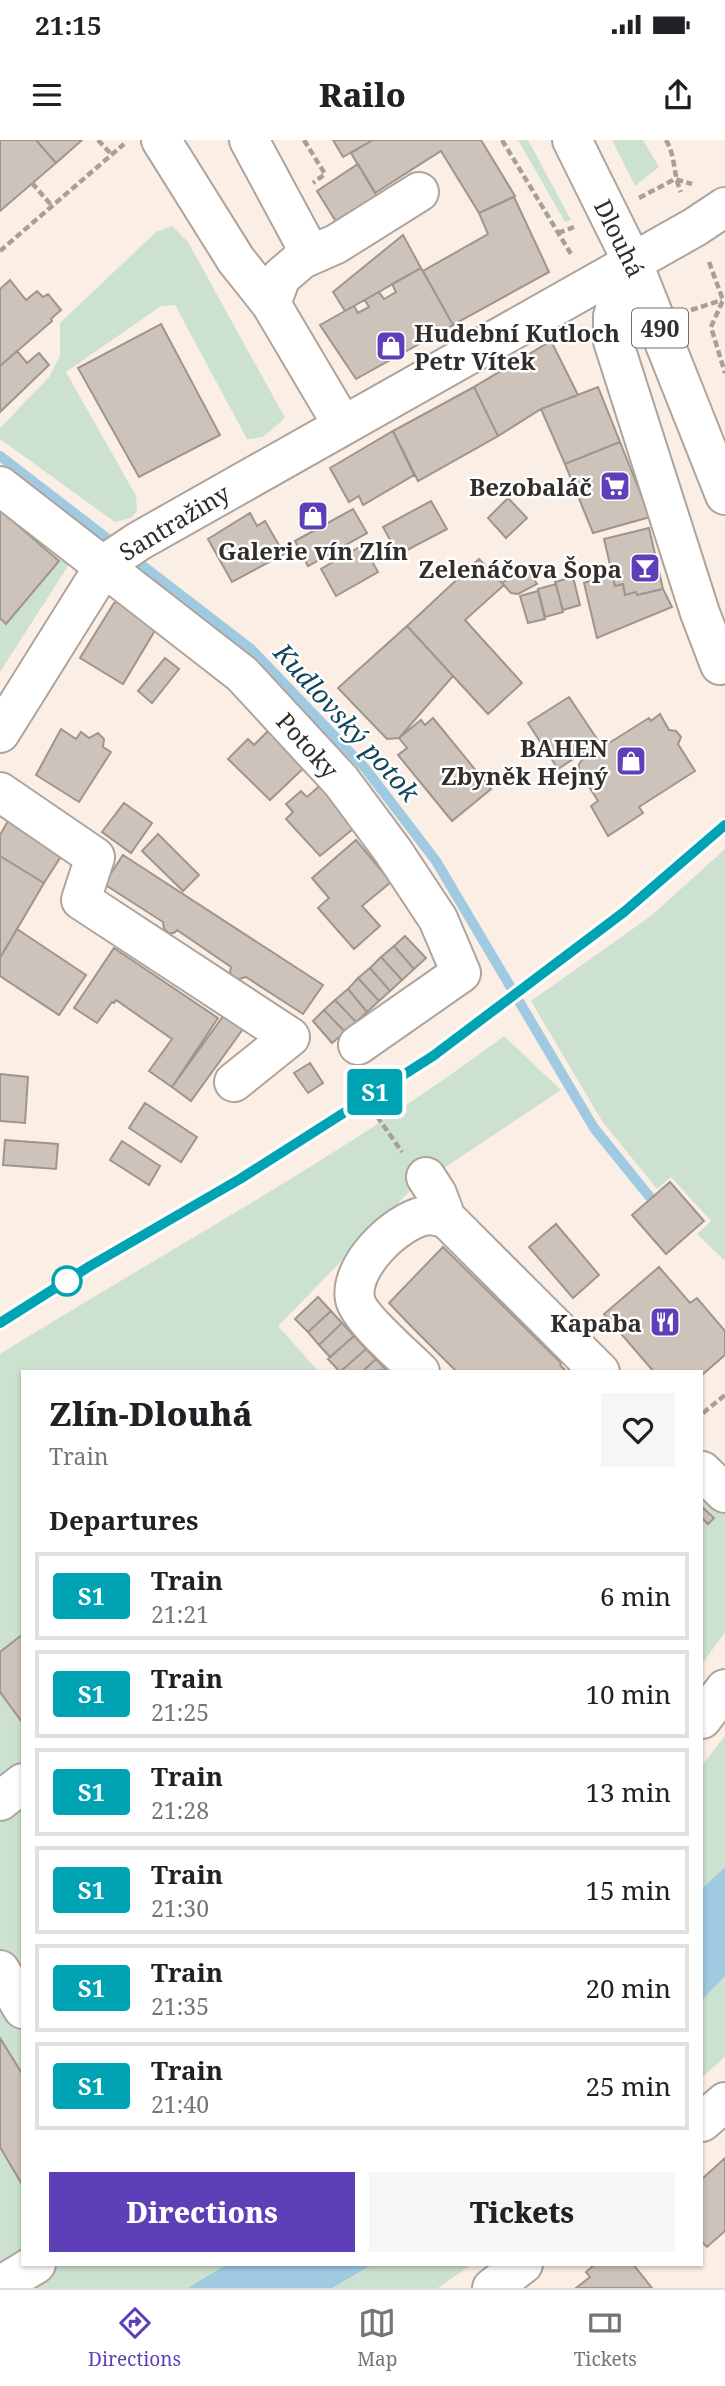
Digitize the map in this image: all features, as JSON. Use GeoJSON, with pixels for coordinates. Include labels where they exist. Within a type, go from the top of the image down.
{"type":"FeatureCollection","features":[{"type":"Feature","properties":{"kind":"street"},"geometry":{"type":"LineString","coordinates":[[161,140],[236,260],[271,304],[342,424]]}},
{"type":"Feature","properties":{"kind":"street"},"geometry":{"type":"LineString","coordinates":[[249,140],[305,244],[302,259]]}},
{"type":"Feature","properties":{"kind":"street","name":"Dlouhá"},"geometry":{"type":"LineString","coordinates":[[572,140],[632,261],[725,495]]}},
{"type":"Feature","properties":{"kind":"street"},"geometry":{"type":"LineString","coordinates":[[271,304],[281,277],[302,259],[336,244],[419,192]]}},
{"type":"Feature","properties":{"kind":"street","name":"Santražiny"},"geometry":{"type":"LineString","coordinates":[[0,733],[117,556],[342,424],[695,228],[725,207]]}},
{"type":"Feature","properties":{"kind":"street"},"geometry":{"type":"LineString","coordinates":[[632,261],[613,316],[613,341],[700,613],[720,665]]}},
{"type":"Feature","properties":{"kind":"street","name":"Potoky"},"geometry":{"type":"LineString","coordinates":[[0,486],[117,556],[182,625],[242,674],[341,781],[417,885],[438,919],[461,973],[358,1045]]}},
{"type":"Feature","properties":{"kind":"street"},"geometry":{"type":"LineString","coordinates":[[0,792],[95,857],[80,900],[290,1037],[234,1082]]}},
{"type":"Feature","properties":{"kind":"street"},"geometry":{"type":"LineString","coordinates":[[426,1177],[446,1218],[598,1370]]}},
{"type":"Feature","properties":{"kind":"street"},"geometry":{"type":"LineString","coordinates":[[418,1370],[364,1316],[355,1300],[355,1283],[366,1261],[398,1228],[426,1215],[446,1218]]}},
{"type":"Feature","properties":{"kind":"street"},"geometry":{"type":"LineString","coordinates":[[703,1472],[725,1493]]}},
{"type":"Feature","properties":{"kind":"street"},"geometry":{"type":"LineString","coordinates":[[703,1718],[725,1689]]}},
{"type":"Feature","properties":{"kind":"street"},"geometry":{"type":"LineString","coordinates":[[0,1801],[21,1785]]}},
{"type":"Feature","properties":{"kind":"street"},"geometry":{"type":"LineString","coordinates":[[0,1970],[21,2006]]}},
{"type":"Feature","properties":{"kind":"street"},"geometry":{"type":"LineString","coordinates":[[703,2121],[725,2102]]}},
{"type":"Feature","properties":{"kind":"street"},"geometry":{"type":"LineString","coordinates":[[0,2286],[33,2266]]}},
{"type":"Feature","properties":{"kind":"street"},"geometry":{"type":"LineString","coordinates":[[492,2288],[520,2266]]}},
{"type":"Feature","properties":{"kind":"path"},"geometry":{"type":"LineString","coordinates":[[98,140],[112,155]]}},
{"type":"Feature","properties":{"kind":"path"},"geometry":{"type":"LineString","coordinates":[[0,251],[126,140]]}},
{"type":"Feature","properties":{"kind":"path"},"geometry":{"type":"LineString","coordinates":[[502,140],[576,262]]}},
{"type":"Feature","properties":{"kind":"path"},"geometry":{"type":"LineString","coordinates":[[32,183],[52,206]]}},
{"type":"Feature","properties":{"kind":"path"},"geometry":{"type":"LineString","coordinates":[[703,1413],[725,1395]]}},
{"type":"Feature","properties":{"kind":"green space"},"geometry":{"type":"Polygon","coordinates":[[[518,140],[528,140],[571,220],[565,222],[518,140]]]}},
{"type":"Feature","properties":{"kind":"green space"},"geometry":{"type":"Polygon","coordinates":[[[612,140],[643,140],[659,167],[635,186],[612,140]]]}},
{"type":"Feature","properties":{"kind":"green space"},"geometry":{"type":"Polygon","coordinates":[[[172,226],[188,242],[285,418],[263,437],[247,439],[175,305],[161,306],[66,372],[136,496],[137,511],[131,518],[115,522],[0,439],[0,428],[49,377],[60,356],[60,323],[156,232],[172,226]]]}},
{"type":"Feature","properties":{"kind":"green space"},"geometry":{"type":"Polygon","coordinates":[[[0,498],[75,555],[0,672],[0,498]]]}},
{"type":"Feature","properties":{"kind":"green space"},"geometry":{"type":"Polygon","coordinates":[[[725,849],[725,1261],[697,1234],[711,1221],[671,1177],[657,1189],[602,1121],[531,1001],[651,916],[725,849]]]}},
{"type":"Feature","properties":{"kind":"green space"},"geometry":{"type":"Polygon","coordinates":[[[504,1036],[561,1090],[411,1190],[278,1326],[317,1370],[21,1370],[21,2253],[0,2264],[0,1354],[256,1200],[444,1080],[504,1036]]]}},
{"type":"Feature","properties":{"kind":"green space"},"geometry":{"type":"Polygon","coordinates":[[[703,1487],[725,1509],[725,1632],[703,1663],[703,1487]]]}},
{"type":"Feature","properties":{"kind":"green space"},"geometry":{"type":"Polygon","coordinates":[[[725,1736],[725,2057],[703,2076],[703,1764],[725,1736]]]}},
{"type":"Feature","properties":{"kind":"green space"},"geometry":{"type":"Polygon","coordinates":[[[56,2266],[470,2266],[438,2288],[19,2288],[56,2266]]]}},
{"type":"Feature","properties":{"kind":"water"},"geometry":{"type":"Polygon","coordinates":[[[725,1867],[725,1976],[703,1999],[703,1888],[725,1867]]]}},
{"type":"Feature","properties":{"kind":"water"},"geometry":{"type":"Polygon","coordinates":[[[224,2266],[369,2266],[332,2288],[188,2288],[224,2266]]]}},
{"type":"Feature","properties":{"kind":"building"},"geometry":{"type":"Polygon","coordinates":[[[0,140],[36,140],[56,163],[0,211],[0,140]]]}},
{"type":"Feature","properties":{"kind":"building"},"geometry":{"type":"Polygon","coordinates":[[[36,140],[82,140],[56,163],[36,140]]]}},
{"type":"Feature","properties":{"kind":"building"},"geometry":{"type":"Polygon","coordinates":[[[333,140],[373,140],[343,157],[333,140]]]}},
{"type":"Feature","properties":{"kind":"building"},"geometry":{"type":"Polygon","coordinates":[[[373,140],[481,140],[515,196],[479,213],[441,151],[375,193],[351,153],[373,140]]]}},
{"type":"Feature","properties":{"kind":"building"},"geometry":{"type":"Polygon","coordinates":[[[358,164],[381,202],[340,228],[317,191],[358,164]]]}},
{"type":"Feature","properties":{"kind":"building"},"geometry":{"type":"Polygon","coordinates":[[[514,197],[549,272],[453,325],[423,271],[488,234],[479,213],[514,197]]]}},
{"type":"Feature","properties":{"kind":"building"},"geometry":{"type":"Polygon","coordinates":[[[403,235],[421,268],[345,311],[333,292],[403,235]]]}},
{"type":"Feature","properties":{"kind":"building"},"geometry":{"type":"Polygon","coordinates":[[[421,268],[453,325],[356,379],[320,325],[354,306],[358,313],[369,307],[365,300],[379,292],[384,299],[396,292],[392,284],[421,268]]]}},
{"type":"Feature","properties":{"kind":"building"},"geometry":{"type":"Polygon","coordinates":[[[10,280],[26,300],[37,291],[43,297],[48,294],[61,310],[0,366],[0,289],[10,280]]]}},
{"type":"Feature","properties":{"kind":"building"},"geometry":{"type":"Polygon","coordinates":[[[161,324],[220,435],[139,477],[78,368],[161,324]]]}},
{"type":"Feature","properties":{"kind":"building"},"geometry":{"type":"Polygon","coordinates":[[[551,341],[578,395],[541,409],[498,436],[474,387],[551,341]]]}},
{"type":"Feature","properties":{"kind":"building"},"geometry":{"type":"Polygon","coordinates":[[[17,351],[27,363],[39,353],[49,365],[0,412],[0,366],[17,351]]]}},
{"type":"Feature","properties":{"kind":"building"},"geometry":{"type":"Polygon","coordinates":[[[474,387],[498,436],[418,481],[393,431],[474,387]]]}},
{"type":"Feature","properties":{"kind":"building"},"geometry":{"type":"Polygon","coordinates":[[[598,387],[620,442],[565,464],[541,409],[598,387]]]}},
{"type":"Feature","properties":{"kind":"building"},"geometry":{"type":"Polygon","coordinates":[[[393,431],[414,475],[363,505],[359,496],[349,502],[330,468],[393,431]]]}},
{"type":"Feature","properties":{"kind":"building"},"geometry":{"type":"Polygon","coordinates":[[[620,442],[650,517],[593,533],[565,464],[620,442]]]}},
{"type":"Feature","properties":{"kind":"building"},"geometry":{"type":"Polygon","coordinates":[[[508,498],[527,518],[506,538],[488,518],[508,498]]]}},
{"type":"Feature","properties":{"kind":"building"},"geometry":{"type":"Polygon","coordinates":[[[431,501],[447,529],[398,555],[383,527],[431,501]]]}},
{"type":"Feature","properties":{"kind":"building"},"geometry":{"type":"Polygon","coordinates":[[[353,509],[367,533],[308,566],[295,541],[353,509]]]}},
{"type":"Feature","properties":{"kind":"building"},"geometry":{"type":"Polygon","coordinates":[[[0,510],[59,561],[6,624],[0,618],[0,510]]]}},
{"type":"Feature","properties":{"kind":"building"},"geometry":{"type":"Polygon","coordinates":[[[250,513],[257,526],[265,521],[284,554],[232,582],[208,539],[250,513]]]}},
{"type":"Feature","properties":{"kind":"building"},"geometry":{"type":"Polygon","coordinates":[[[649,528],[663,589],[625,595],[623,584],[615,586],[604,539],[649,528]]]}},
{"type":"Feature","properties":{"kind":"building"},"geometry":{"type":"Polygon","coordinates":[[[363,545],[378,572],[336,596],[321,569],[363,545]]]}},
{"type":"Feature","properties":{"kind":"building"},"geometry":{"type":"Polygon","coordinates":[[[479,559],[504,585],[465,620],[522,683],[488,714],[407,626],[479,559]]]}},
{"type":"Feature","properties":{"kind":"building"},"geometry":{"type":"Polygon","coordinates":[[[526,568],[537,584],[518,594],[511,593],[502,583],[526,568]]]}},
{"type":"Feature","properties":{"kind":"building"},"geometry":{"type":"Polygon","coordinates":[[[611,574],[615,586],[623,584],[625,595],[663,589],[672,607],[597,638],[584,583],[611,574]]]}},
{"type":"Feature","properties":{"kind":"building"},"geometry":{"type":"Polygon","coordinates":[[[573,577],[580,605],[563,610],[555,582],[573,577]]]}},
{"type":"Feature","properties":{"kind":"building"},"geometry":{"type":"Polygon","coordinates":[[[556,584],[563,612],[545,617],[538,589],[556,584]]]}},
{"type":"Feature","properties":{"kind":"building"},"geometry":{"type":"Polygon","coordinates":[[[538,591],[545,619],[528,623],[520,596],[538,591]]]}},
{"type":"Feature","properties":{"kind":"building"},"geometry":{"type":"Polygon","coordinates":[[[124,600],[160,622],[123,684],[80,658],[114,603],[124,600]]]}},
{"type":"Feature","properties":{"kind":"building"},"geometry":{"type":"Polygon","coordinates":[[[407,626],[453,676],[399,738],[387,739],[338,688],[407,626]]]}},
{"type":"Feature","properties":{"kind":"building"},"geometry":{"type":"Polygon","coordinates":[[[165,658],[179,669],[152,703],[138,691],[165,658]]]}},
{"type":"Feature","properties":{"kind":"building"},"geometry":{"type":"Polygon","coordinates":[[[569,697],[599,742],[558,769],[528,723],[569,697]]]}},
{"type":"Feature","properties":{"kind":"building"},"geometry":{"type":"Polygon","coordinates":[[[660,714],[669,730],[676,731],[681,737],[678,744],[695,771],[639,807],[643,813],[608,836],[591,806],[598,801],[579,771],[579,764],[649,718],[651,721],[660,714]]]}},
{"type":"Feature","properties":{"kind":"building"},"geometry":{"type":"Polygon","coordinates":[[[433,718],[491,789],[452,821],[398,755],[407,748],[399,738],[421,720],[425,725],[433,718]]]}},
{"type":"Feature","properties":{"kind":"building"},"geometry":{"type":"Polygon","coordinates":[[[273,726],[309,763],[270,800],[228,759],[248,739],[254,745],[273,726]]]}},
{"type":"Feature","properties":{"kind":"building"},"geometry":{"type":"Polygon","coordinates":[[[61,729],[76,739],[81,732],[89,738],[98,733],[104,739],[103,747],[111,752],[79,802],[36,775],[61,729]]]}},
{"type":"Feature","properties":{"kind":"building"},"geometry":{"type":"Polygon","coordinates":[[[325,781],[359,824],[320,856],[286,819],[293,812],[286,804],[301,791],[307,797],[325,781]]]}},
{"type":"Feature","properties":{"kind":"building"},"geometry":{"type":"Polygon","coordinates":[[[124,803],[152,823],[131,853],[102,832],[124,803]]]}},
{"type":"Feature","properties":{"kind":"building"},"geometry":{"type":"Polygon","coordinates":[[[12,814],[67,847],[44,883],[0,856],[0,835],[12,814]]]}},
{"type":"Feature","properties":{"kind":"building"},"geometry":{"type":"Polygon","coordinates":[[[158,834],[199,875],[183,891],[142,851],[158,834]]]}},
{"type":"Feature","properties":{"kind":"building"},"geometry":{"type":"Polygon","coordinates":[[[356,840],[391,882],[362,906],[380,926],[354,949],[318,908],[329,898],[312,878],[356,840]]]}},
{"type":"Feature","properties":{"kind":"building"},"geometry":{"type":"Polygon","coordinates":[[[123,855],[323,985],[303,1014],[246,977],[233,977],[231,967],[177,930],[168,933],[163,922],[104,884],[123,855]]]}},
{"type":"Feature","properties":{"kind":"building"},"geometry":{"type":"Polygon","coordinates":[[[0,856],[44,883],[0,958],[0,856]]]}},
{"type":"Feature","properties":{"kind":"building"},"geometry":{"type":"Polygon","coordinates":[[[17,929],[86,975],[59,1015],[0,976],[0,958],[17,929]]]}},
{"type":"Feature","properties":{"kind":"building"},"geometry":{"type":"Polygon","coordinates":[[[405,936],[426,958],[414,969],[394,946],[405,936]]]}},
{"type":"Feature","properties":{"kind":"building"},"geometry":{"type":"Polygon","coordinates":[[[394,946],[414,969],[402,980],[381,957],[394,946]]]}},
{"type":"Feature","properties":{"kind":"building"},"geometry":{"type":"Polygon","coordinates":[[[114,948],[218,1018],[172,1087],[149,1071],[172,1039],[116,1000],[97,1023],[74,1008],[114,948]]]}},
{"type":"Feature","properties":{"kind":"building"},"geometry":{"type":"Polygon","coordinates":[[[381,957],[402,980],[390,991],[370,968],[381,957]]]}},
{"type":"Feature","properties":{"kind":"building"},"geometry":{"type":"Polygon","coordinates":[[[370,968],[390,991],[379,1001],[358,978],[370,968]]]}},
{"type":"Feature","properties":{"kind":"building"},"geometry":{"type":"Polygon","coordinates":[[[358,978],[379,1001],[367,1012],[348,989],[358,978]]]}},
{"type":"Feature","properties":{"kind":"building"},"geometry":{"type":"Polygon","coordinates":[[[348,989],[367,1012],[356,1022],[335,1000],[348,989]]]}},
{"type":"Feature","properties":{"kind":"building"},"geometry":{"type":"Polygon","coordinates":[[[335,1000],[356,1022],[345,1032],[324,1010],[335,1000]]]}},
{"type":"Feature","properties":{"kind":"building"},"geometry":{"type":"Polygon","coordinates":[[[324,1010],[345,1032],[332,1043],[313,1021],[324,1010]]]}},
{"type":"Feature","properties":{"kind":"building"},"geometry":{"type":"Polygon","coordinates":[[[224,1015],[243,1029],[191,1101],[172,1087],[224,1015]]]}},
{"type":"Feature","properties":{"kind":"building"},"geometry":{"type":"Polygon","coordinates":[[[310,1063],[323,1083],[308,1093],[294,1073],[310,1063]]]}},
{"type":"Feature","properties":{"kind":"building"},"geometry":{"type":"Polygon","coordinates":[[[0,1074],[28,1077],[25,1123],[0,1121],[0,1074]]]}},
{"type":"Feature","properties":{"kind":"building"},"geometry":{"type":"Polygon","coordinates":[[[145,1103],[197,1137],[181,1162],[129,1128],[145,1103]]]}},
{"type":"Feature","properties":{"kind":"building"},"geometry":{"type":"Polygon","coordinates":[[[5,1140],[58,1144],[56,1169],[3,1165],[5,1140]]]}},
{"type":"Feature","properties":{"kind":"building"},"geometry":{"type":"Polygon","coordinates":[[[122,1141],[160,1166],[149,1185],[110,1160],[122,1141]]]}},
{"type":"Feature","properties":{"kind":"building"},"geometry":{"type":"Polygon","coordinates":[[[670,1182],[704,1221],[666,1254],[632,1215],[670,1182]]]}},
{"type":"Feature","properties":{"kind":"building"},"geometry":{"type":"Polygon","coordinates":[[[556,1224],[599,1275],[573,1298],[529,1247],[556,1224]]]}},
{"type":"Feature","properties":{"kind":"building"},"geometry":{"type":"Polygon","coordinates":[[[443,1247],[565,1370],[455,1370],[389,1303],[443,1247]]]}},
{"type":"Feature","properties":{"kind":"building","name":"Kapaba"},"geometry":{"type":"Polygon","coordinates":[[[659,1267],[690,1303],[697,1298],[725,1331],[725,1355],[703,1374],[703,1370],[652,1370],[604,1314],[659,1267]]]}},
{"type":"Feature","properties":{"kind":"building"},"geometry":{"type":"Polygon","coordinates":[[[318,1297],[331,1311],[308,1332],[295,1319],[318,1297]]]}},
{"type":"Feature","properties":{"kind":"building"},"geometry":{"type":"Polygon","coordinates":[[[331,1311],[342,1323],[319,1345],[308,1332],[331,1311]]]}},
{"type":"Feature","properties":{"kind":"building"},"geometry":{"type":"Polygon","coordinates":[[[342,1323],[354,1336],[330,1357],[319,1345],[342,1323]]]}},
{"type":"Feature","properties":{"kind":"building"},"geometry":{"type":"Polygon","coordinates":[[[354,1336],[366,1349],[342,1370],[338,1370],[328,1359],[354,1336]]]}},
{"type":"Feature","properties":{"kind":"building"},"geometry":{"type":"Polygon","coordinates":[[[366,1349],[376,1359],[364,1370],[342,1370],[366,1349]]]}},
{"type":"Feature","properties":{"kind":"building"},"geometry":{"type":"Polygon","coordinates":[[[376,1359],[386,1370],[364,1370],[376,1359]]]}},
{"type":"Feature","properties":{"kind":"building"},"geometry":{"type":"Polygon","coordinates":[[[703,1508],[714,1518],[708,1524],[703,1519],[703,1508]]]}},
{"type":"Feature","properties":{"kind":"building"},"geometry":{"type":"Polygon","coordinates":[[[21,1636],[21,1721],[0,1692],[0,1652],[21,1636]]]}},
{"type":"Feature","properties":{"kind":"building"},"geometry":{"type":"Polygon","coordinates":[[[0,2038],[21,2072],[21,2183],[0,2147],[0,2038]]]}},
{"type":"Feature","properties":{"kind":"building"},"geometry":{"type":"Polygon","coordinates":[[[725,2158],[725,2231],[707,2247],[703,2243],[703,2178],[725,2158]]]}},
{"type":"Feature","properties":{"kind":"building"},"geometry":{"type":"Polygon","coordinates":[[[593,2266],[635,2266],[652,2288],[576,2288],[590,2277],[586,2272],[593,2266]]]}},
{"type":"Feature","properties":{"kind":"waterway","name":"Kudlovský potok"},"geometry":{"type":"LineString","coordinates":[[0,456],[117,546]]}},
{"type":"Feature","properties":{"kind":"waterway","name":"Kudlovský potok"},"geometry":{"type":"LineString","coordinates":[[130,556],[251,649],[365,768],[436,861],[594,1128],[649,1196]]}},
{"type":"Feature","properties":{"kind":"railway"},"geometry":{"type":"LineString","coordinates":[[0,1322],[240,1179],[433,1056],[624,912],[725,825]]}},
{"type":"Feature","properties":{"kind":"train","name":"S1"},"geometry":{"type":"LineString","coordinates":[[0,1323],[90,1266],[240,1179],[433,1056],[624,912],[725,825]]}},
{"type":"Feature","properties":{"kind":"place","name":"Hudební Kutloch Petr Vítek"},"geometry":{"type":"Point","coordinates":[391,346]}},
{"type":"Feature","properties":{"kind":"place","name":"Bezobaláč"},"geometry":{"type":"Point","coordinates":[615,486]}},
{"type":"Feature","properties":{"kind":"place","name":"Galerie vín Zlín"},"geometry":{"type":"Point","coordinates":[313,516]}},
{"type":"Feature","properties":{"kind":"place","name":"Zelenáčova Šopa"},"geometry":{"type":"Point","coordinates":[645,568]}},
{"type":"Feature","properties":{"kind":"place","name":"BAHEN Zbyněk Hejný"},"geometry":{"type":"Point","coordinates":[631,761]}},
{"type":"Feature","properties":{"kind":"place","name":"Kapaba"},"geometry":{"type":"Point","coordinates":[665,1322]}}]}
